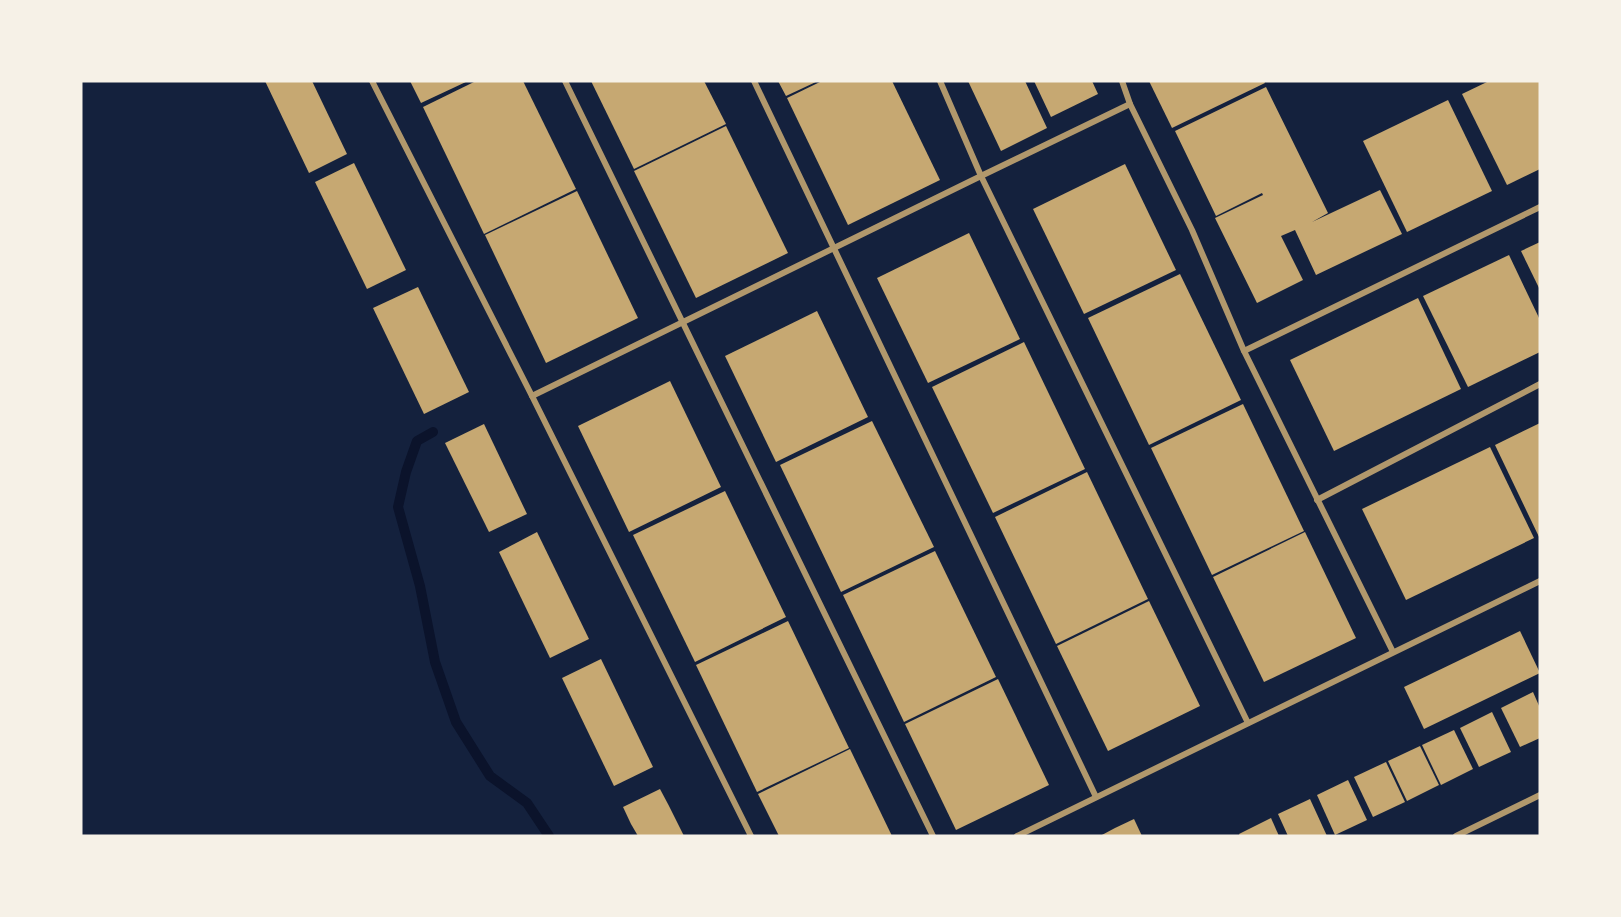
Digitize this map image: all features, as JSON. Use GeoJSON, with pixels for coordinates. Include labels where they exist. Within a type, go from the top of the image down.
{"type":"FeatureCollection","features":[{"type":"Feature","properties":{"kind":"street"},"geometry":{"type":"LineString","coordinates":[[372,81],[751,836]]}},
{"type":"Feature","properties":{"kind":"street"},"geometry":{"type":"LineString","coordinates":[[565,81],[933,836]]}},
{"type":"Feature","properties":{"kind":"street"},"geometry":{"type":"LineString","coordinates":[[754,81],[1096,797]]}},
{"type":"Feature","properties":{"kind":"street"},"geometry":{"type":"LineString","coordinates":[[940,81],[981,176],[1248,723]]}},
{"type":"Feature","properties":{"kind":"street"},"geometry":{"type":"LineString","coordinates":[[1122,81],[1192,230],[1244,351],[1393,652]]}},
{"type":"Feature","properties":{"kind":"street"},"geometry":{"type":"LineString","coordinates":[[532,396],[1131,104]]}},
{"type":"Feature","properties":{"kind":"street"},"geometry":{"type":"LineString","coordinates":[[1244,351],[1540,207]]}},
{"type":"Feature","properties":{"kind":"street"},"geometry":{"type":"LineString","coordinates":[[1317,500],[1540,384]]}},
{"type":"Feature","properties":{"kind":"street"},"geometry":{"type":"LineString","coordinates":[[1017,836],[1540,581]]}},
{"type":"Feature","properties":{"kind":"street"},"geometry":{"type":"LineString","coordinates":[[1456,836],[1540,795]]}},
{"type":"Feature","properties":{"kind":"building"},"geometry":{"type":"Polygon","coordinates":[[[265,81],[312,81],[347,154],[309,173],[265,81]]]}},
{"type":"Feature","properties":{"kind":"building"},"geometry":{"type":"Polygon","coordinates":[[[410,81],[468,81],[421,103],[410,81]]]}},
{"type":"Feature","properties":{"kind":"building"},"geometry":{"type":"Polygon","coordinates":[[[476,81],[523,81],[576,189],[484,234],[423,107],[476,81]]]}},
{"type":"Feature","properties":{"kind":"building"},"geometry":{"type":"Polygon","coordinates":[[[591,81],[704,81],[726,124],[634,169],[591,81]]]}},
{"type":"Feature","properties":{"kind":"building"},"geometry":{"type":"Polygon","coordinates":[[[778,81],[818,81],[786,96],[778,81]]]}},
{"type":"Feature","properties":{"kind":"building"},"geometry":{"type":"Polygon","coordinates":[[[822,81],[892,81],[940,180],[848,225],[787,98],[822,81]]]}},
{"type":"Feature","properties":{"kind":"building"},"geometry":{"type":"Polygon","coordinates":[[[968,81],[1025,81],[1047,128],[1001,151],[968,81]]]}},
{"type":"Feature","properties":{"kind":"building"},"geometry":{"type":"Polygon","coordinates":[[[1034,81],[1092,81],[1098,94],[1051,117],[1034,81]]]}},
{"type":"Feature","properties":{"kind":"building"},"geometry":{"type":"Polygon","coordinates":[[[1149,81],[1264,81],[1265,83],[1172,128],[1149,81]]]}},
{"type":"Feature","properties":{"kind":"building"},"geometry":{"type":"Polygon","coordinates":[[[1489,81],[1540,81],[1540,169],[1507,185],[1462,94],[1489,81]]]}},
{"type":"Feature","properties":{"kind":"building"},"geometry":{"type":"Polygon","coordinates":[[[1266,87],[1328,213],[1312,222],[1380,190],[1402,234],[1316,275],[1295,230],[1281,236],[1303,280],[1257,303],[1215,218],[1263,195],[1262,193],[1216,216],[1175,131],[1266,87]]]}},
{"type":"Feature","properties":{"kind":"building"},"geometry":{"type":"Polygon","coordinates":[[[1448,100],[1492,191],[1407,232],[1363,141],[1448,100]]]}},
{"type":"Feature","properties":{"kind":"building"},"geometry":{"type":"Polygon","coordinates":[[[726,126],[788,253],[696,298],[634,171],[726,126]]]}},
{"type":"Feature","properties":{"kind":"building"},"geometry":{"type":"Polygon","coordinates":[[[354,163],[406,270],[367,289],[315,182],[354,163]]]}},
{"type":"Feature","properties":{"kind":"building"},"geometry":{"type":"Polygon","coordinates":[[[1125,164],[1176,270],[1084,314],[1033,209],[1125,164]]]}},
{"type":"Feature","properties":{"kind":"building"},"geometry":{"type":"Polygon","coordinates":[[[577,191],[638,318],[546,363],[485,235],[577,191]]]}},
{"type":"Feature","properties":{"kind":"building"},"geometry":{"type":"Polygon","coordinates":[[[969,233],[1020,339],[928,383],[877,278],[969,233]]]}},
{"type":"Feature","properties":{"kind":"building"},"geometry":{"type":"Polygon","coordinates":[[[1540,242],[1540,290],[1521,251],[1540,242]]]}},
{"type":"Feature","properties":{"kind":"building"},"geometry":{"type":"Polygon","coordinates":[[[1509,255],[1540,320],[1540,352],[1468,387],[1423,296],[1509,255]]]}},
{"type":"Feature","properties":{"kind":"building"},"geometry":{"type":"Polygon","coordinates":[[[1180,274],[1241,400],[1149,445],[1088,318],[1180,274]]]}},
{"type":"Feature","properties":{"kind":"building"},"geometry":{"type":"Polygon","coordinates":[[[418,287],[469,392],[424,414],[373,308],[418,287]]]}},
{"type":"Feature","properties":{"kind":"building"},"geometry":{"type":"Polygon","coordinates":[[[1418,298],[1461,389],[1334,451],[1290,360],[1418,298]]]}},
{"type":"Feature","properties":{"kind":"building"},"geometry":{"type":"Polygon","coordinates":[[[817,311],[868,417],[776,462],[725,356],[817,311]]]}},
{"type":"Feature","properties":{"kind":"building"},"geometry":{"type":"Polygon","coordinates":[[[1024,342],[1085,469],[993,513],[932,387],[1024,342]]]}},
{"type":"Feature","properties":{"kind":"building"},"geometry":{"type":"Polygon","coordinates":[[[670,381],[721,487],[629,532],[578,426],[670,381]]]}},
{"type":"Feature","properties":{"kind":"building"},"geometry":{"type":"Polygon","coordinates":[[[1243,404],[1304,531],[1212,575],[1151,448],[1243,404]]]}},
{"type":"Feature","properties":{"kind":"building"},"geometry":{"type":"Polygon","coordinates":[[[872,421],[934,547],[841,592],[780,465],[872,421]]]}},
{"type":"Feature","properties":{"kind":"building"},"geometry":{"type":"Polygon","coordinates":[[[1540,423],[1540,539],[1495,445],[1540,423]]]}},
{"type":"Feature","properties":{"kind":"building"},"geometry":{"type":"Polygon","coordinates":[[[484,424],[527,514],[489,532],[445,443],[484,424]]]}},
{"type":"Feature","properties":{"kind":"building"},"geometry":{"type":"Polygon","coordinates":[[[1490,447],[1534,538],[1406,600],[1362,509],[1490,447]]]}},
{"type":"Feature","properties":{"kind":"building"},"geometry":{"type":"Polygon","coordinates":[[[1087,472],[1148,599],[1056,644],[995,517],[1087,472]]]}},
{"type":"Feature","properties":{"kind":"building"},"geometry":{"type":"Polygon","coordinates":[[[725,491],[786,617],[695,662],[633,535],[725,491]]]}},
{"type":"Feature","properties":{"kind":"building"},"geometry":{"type":"Polygon","coordinates":[[[537,532],[589,639],[550,658],[499,552],[537,532]]]}},
{"type":"Feature","properties":{"kind":"building"},"geometry":{"type":"Polygon","coordinates":[[[1305,532],[1356,638],[1264,682],[1213,577],[1305,532]]]}},
{"type":"Feature","properties":{"kind":"building"},"geometry":{"type":"Polygon","coordinates":[[[935,551],[996,677],[904,722],[843,595],[935,551]]]}},
{"type":"Feature","properties":{"kind":"building"},"geometry":{"type":"Polygon","coordinates":[[[1149,601],[1200,706],[1108,751],[1057,646],[1149,601]]]}},
{"type":"Feature","properties":{"kind":"building"},"geometry":{"type":"Polygon","coordinates":[[[788,621],[849,748],[757,792],[696,665],[788,621]]]}},
{"type":"Feature","properties":{"kind":"building"},"geometry":{"type":"Polygon","coordinates":[[[1520,631],[1540,673],[1424,729],[1404,687],[1520,631]]]}},
{"type":"Feature","properties":{"kind":"building"},"geometry":{"type":"Polygon","coordinates":[[[601,659],[653,767],[614,786],[562,678],[601,659]]]}},
{"type":"Feature","properties":{"kind":"building"},"geometry":{"type":"Polygon","coordinates":[[[998,679],[1049,785],[956,830],[905,724],[998,679]]]}},
{"type":"Feature","properties":{"kind":"building"},"geometry":{"type":"Polygon","coordinates":[[[1533,692],[1540,708],[1540,738],[1520,747],[1501,708],[1533,692]]]}},
{"type":"Feature","properties":{"kind":"building"},"geometry":{"type":"Polygon","coordinates":[[[1492,712],[1511,752],[1479,767],[1460,728],[1492,712]]]}},
{"type":"Feature","properties":{"kind":"building"},"geometry":{"type":"Polygon","coordinates":[[[1454,730],[1473,769],[1441,785],[1422,745],[1454,730]]]}},
{"type":"Feature","properties":{"kind":"building"},"geometry":{"type":"Polygon","coordinates":[[[1420,746],[1439,785],[1407,801],[1388,761],[1420,746]]]}},
{"type":"Feature","properties":{"kind":"building"},"geometry":{"type":"Polygon","coordinates":[[[850,749],[892,836],[779,836],[758,794],[850,749]]]}},
{"type":"Feature","properties":{"kind":"building"},"geometry":{"type":"Polygon","coordinates":[[[1386,762],[1405,802],[1373,817],[1354,777],[1386,762]]]}},
{"type":"Feature","properties":{"kind":"building"},"geometry":{"type":"Polygon","coordinates":[[[1348,780],[1367,820],[1335,835],[1317,795],[1348,780]]]}},
{"type":"Feature","properties":{"kind":"building"},"geometry":{"type":"Polygon","coordinates":[[[660,789],[684,836],[638,836],[631,824],[623,807],[660,789]]]}},
{"type":"Feature","properties":{"kind":"building"},"geometry":{"type":"Polygon","coordinates":[[[1310,799],[1327,836],[1288,836],[1278,814],[1310,799]]]}},
{"type":"Feature","properties":{"kind":"building"},"geometry":{"type":"Polygon","coordinates":[[[1271,818],[1279,836],[1240,836],[1239,834],[1271,818]]]}},
{"type":"Feature","properties":{"kind":"building"},"geometry":{"type":"Polygon","coordinates":[[[1134,819],[1142,836],[1100,836],[1115,828],[1134,819]]]}},
{"type":"Feature","properties":{"kind":"waterway"},"geometry":{"type":"LineString","coordinates":[[433,432],[417,441],[406,472],[398,507],[420,586],[435,662],[456,722],[490,776],[527,803],[549,836]]}}]}
